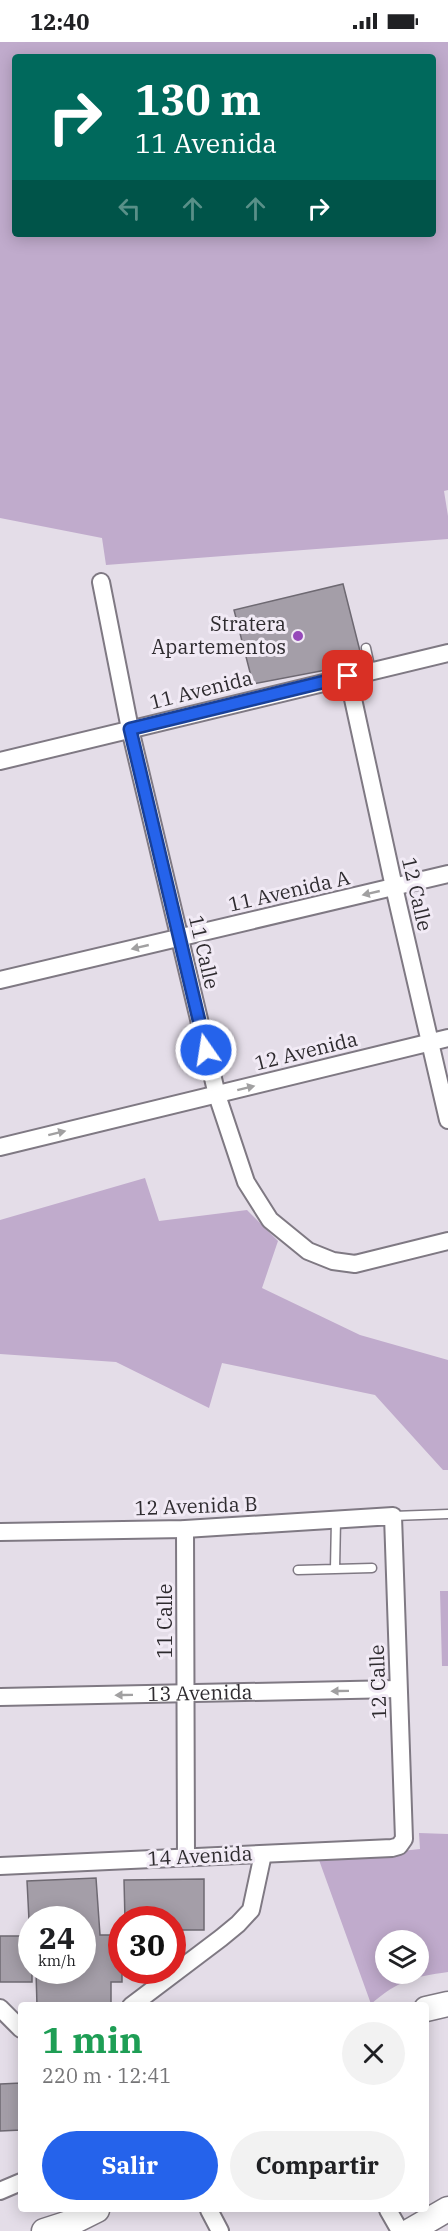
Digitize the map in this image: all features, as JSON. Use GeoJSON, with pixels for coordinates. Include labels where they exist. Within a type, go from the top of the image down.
{"type":"FeatureCollection","features":[{"type":"Feature","properties":{"kind":"street","name":"11 Calle"},"geometry":{"type":"LineString","coordinates":[[101,582],[130,729],[179,938],[217,1095],[246,1182],[270,1220],[308,1251],[333,1261],[355,1264],[448,1241]]}},
{"type":"Feature","properties":{"kind":"street","name":"11 Avenida"},"geometry":{"type":"LineString","coordinates":[[0,761],[448,653]]}},
{"type":"Feature","properties":{"kind":"street","name":"12 Calle"},"geometry":{"type":"LineString","coordinates":[[348,676],[448,1120]]}},
{"type":"Feature","properties":{"kind":"street","name":"11 Avenida A"},"geometry":{"type":"LineString","coordinates":[[0,980],[448,874]]}},
{"type":"Feature","properties":{"kind":"street","name":"12 Avenida"},"geometry":{"type":"LineString","coordinates":[[1,1141],[217,1095],[448,1038]]}},
{"type":"Feature","properties":{"kind":"street","name":"12 Calle"},"geometry":{"type":"LineString","coordinates":[[393,1516],[404,1839],[399,1846]]}},
{"type":"Feature","properties":{"kind":"street","name":"12 Avenida B"},"geometry":{"type":"LineString","coordinates":[[0,1532],[185,1529],[393,1516]]}},
{"type":"Feature","properties":{"kind":"street","name":"11 Calle"},"geometry":{"type":"LineString","coordinates":[[185,1529],[186,1857]]}},
{"type":"Feature","properties":{"kind":"street","name":"13 Avenida"},"geometry":{"type":"LineString","coordinates":[[0,1697],[398,1689]]}},
{"type":"Feature","properties":{"kind":"street","name":"14 Avenida"},"geometry":{"type":"LineString","coordinates":[[0,1866],[399,1846]]}},
{"type":"Feature","properties":{"kind":"street"},"geometry":{"type":"LineString","coordinates":[[136,2002],[221,1938],[251,1910],[263,1854]]}},
{"type":"Feature","properties":{"kind":"street"},"geometry":{"type":"LineString","coordinates":[[429,2008],[448,2004]]}},
{"type":"Feature","properties":{"kind":"street"},"geometry":{"type":"LineString","coordinates":[[0,2008],[18,2026]]}},
{"type":"Feature","properties":{"kind":"street"},"geometry":{"type":"LineString","coordinates":[[0,2191],[18,2183]]}},
{"type":"Feature","properties":{"kind":"street"},"geometry":{"type":"LineString","coordinates":[[410,2231],[448,2209]]}},
{"type":"Feature","properties":{"kind":"street"},"geometry":{"type":"LineString","coordinates":[[44,2231],[75,2221],[93,2212]]}},
{"type":"Feature","properties":{"kind":"street"},"geometry":{"type":"LineString","coordinates":[[210,2212],[220,2231]]}},
{"type":"Feature","properties":{"kind":"street"},"geometry":{"type":"LineString","coordinates":[[389,2212],[400,2231]]}},
{"type":"Feature","properties":{"kind":"lane"},"geometry":{"type":"LineString","coordinates":[[366,648],[371,671]]}},
{"type":"Feature","properties":{"kind":"lane"},"geometry":{"type":"LineString","coordinates":[[393,1516],[448,1514]]}},
{"type":"Feature","properties":{"kind":"lane"},"geometry":{"type":"LineString","coordinates":[[335,1569],[336,1520]]}},
{"type":"Feature","properties":{"kind":"lane"},"geometry":{"type":"LineString","coordinates":[[298,1570],[372,1568]]}},
{"type":"Feature","properties":{"kind":"shaded area"},"geometry":{"type":"Polygon","coordinates":[[[0,42],[448,42],[448,490],[444,491],[448,516],[448,539],[106,565],[102,538],[0,518],[0,42]]]}},
{"type":"Feature","properties":{"kind":"shaded area"},"geometry":{"type":"Polygon","coordinates":[[[145,1178],[159,1221],[247,1210],[278,1241],[262,1288],[360,1335],[448,1360],[448,1470],[443,1470],[375,1395],[222,1363],[209,1408],[116,1362],[0,1354],[0,1220],[145,1178]]]}},
{"type":"Feature","properties":{"kind":"shaded area"},"geometry":{"type":"Polygon","coordinates":[[[440,1591],[448,1591],[448,1666],[442,1666],[440,1591]]]}},
{"type":"Feature","properties":{"kind":"shaded area"},"geometry":{"type":"Polygon","coordinates":[[[419,1833],[448,1834],[448,1972],[429,1975],[429,1930],[375,1930],[375,1984],[400,1984],[370,2002],[319,1860],[420,1849],[419,1833]]]}},
{"type":"Feature","properties":{"kind":"building","name":"Stratera Apartementos"},"geometry":{"type":"Polygon","coordinates":[[[343,584],[363,663],[253,684],[234,610],[343,584]]]}},
{"type":"Feature","properties":{"kind":"building"},"geometry":{"type":"Polygon","coordinates":[[[96,1878],[100,1935],[108,1935],[108,1984],[111,1984],[111,2002],[37,2002],[36,1984],[96,1984],[96,1906],[28,1906],[27,1881],[96,1878]]]}},
{"type":"Feature","properties":{"kind":"building"},"geometry":{"type":"Polygon","coordinates":[[[204,1879],[204,1930],[186,1930],[186,1906],[125,1906],[124,1880],[204,1879]]]}},
{"type":"Feature","properties":{"kind":"building"},"geometry":{"type":"Polygon","coordinates":[[[0,1936],[18,1936],[18,1982],[0,1982],[0,1936]]]}},
{"type":"Feature","properties":{"kind":"building"},"geometry":{"type":"Polygon","coordinates":[[[18,2083],[18,2130],[0,2131],[0,2084],[18,2083]]]}},
{"type":"Feature","properties":{"kind":"place","name":"Stratera Apartementos"},"geometry":{"type":"Point","coordinates":[298,636]}},
{"type":"Feature","properties":{"kind":"route"},"geometry":{"type":"LineString","coordinates":[[206,1050],[130,729],[348,676]]}}]}
